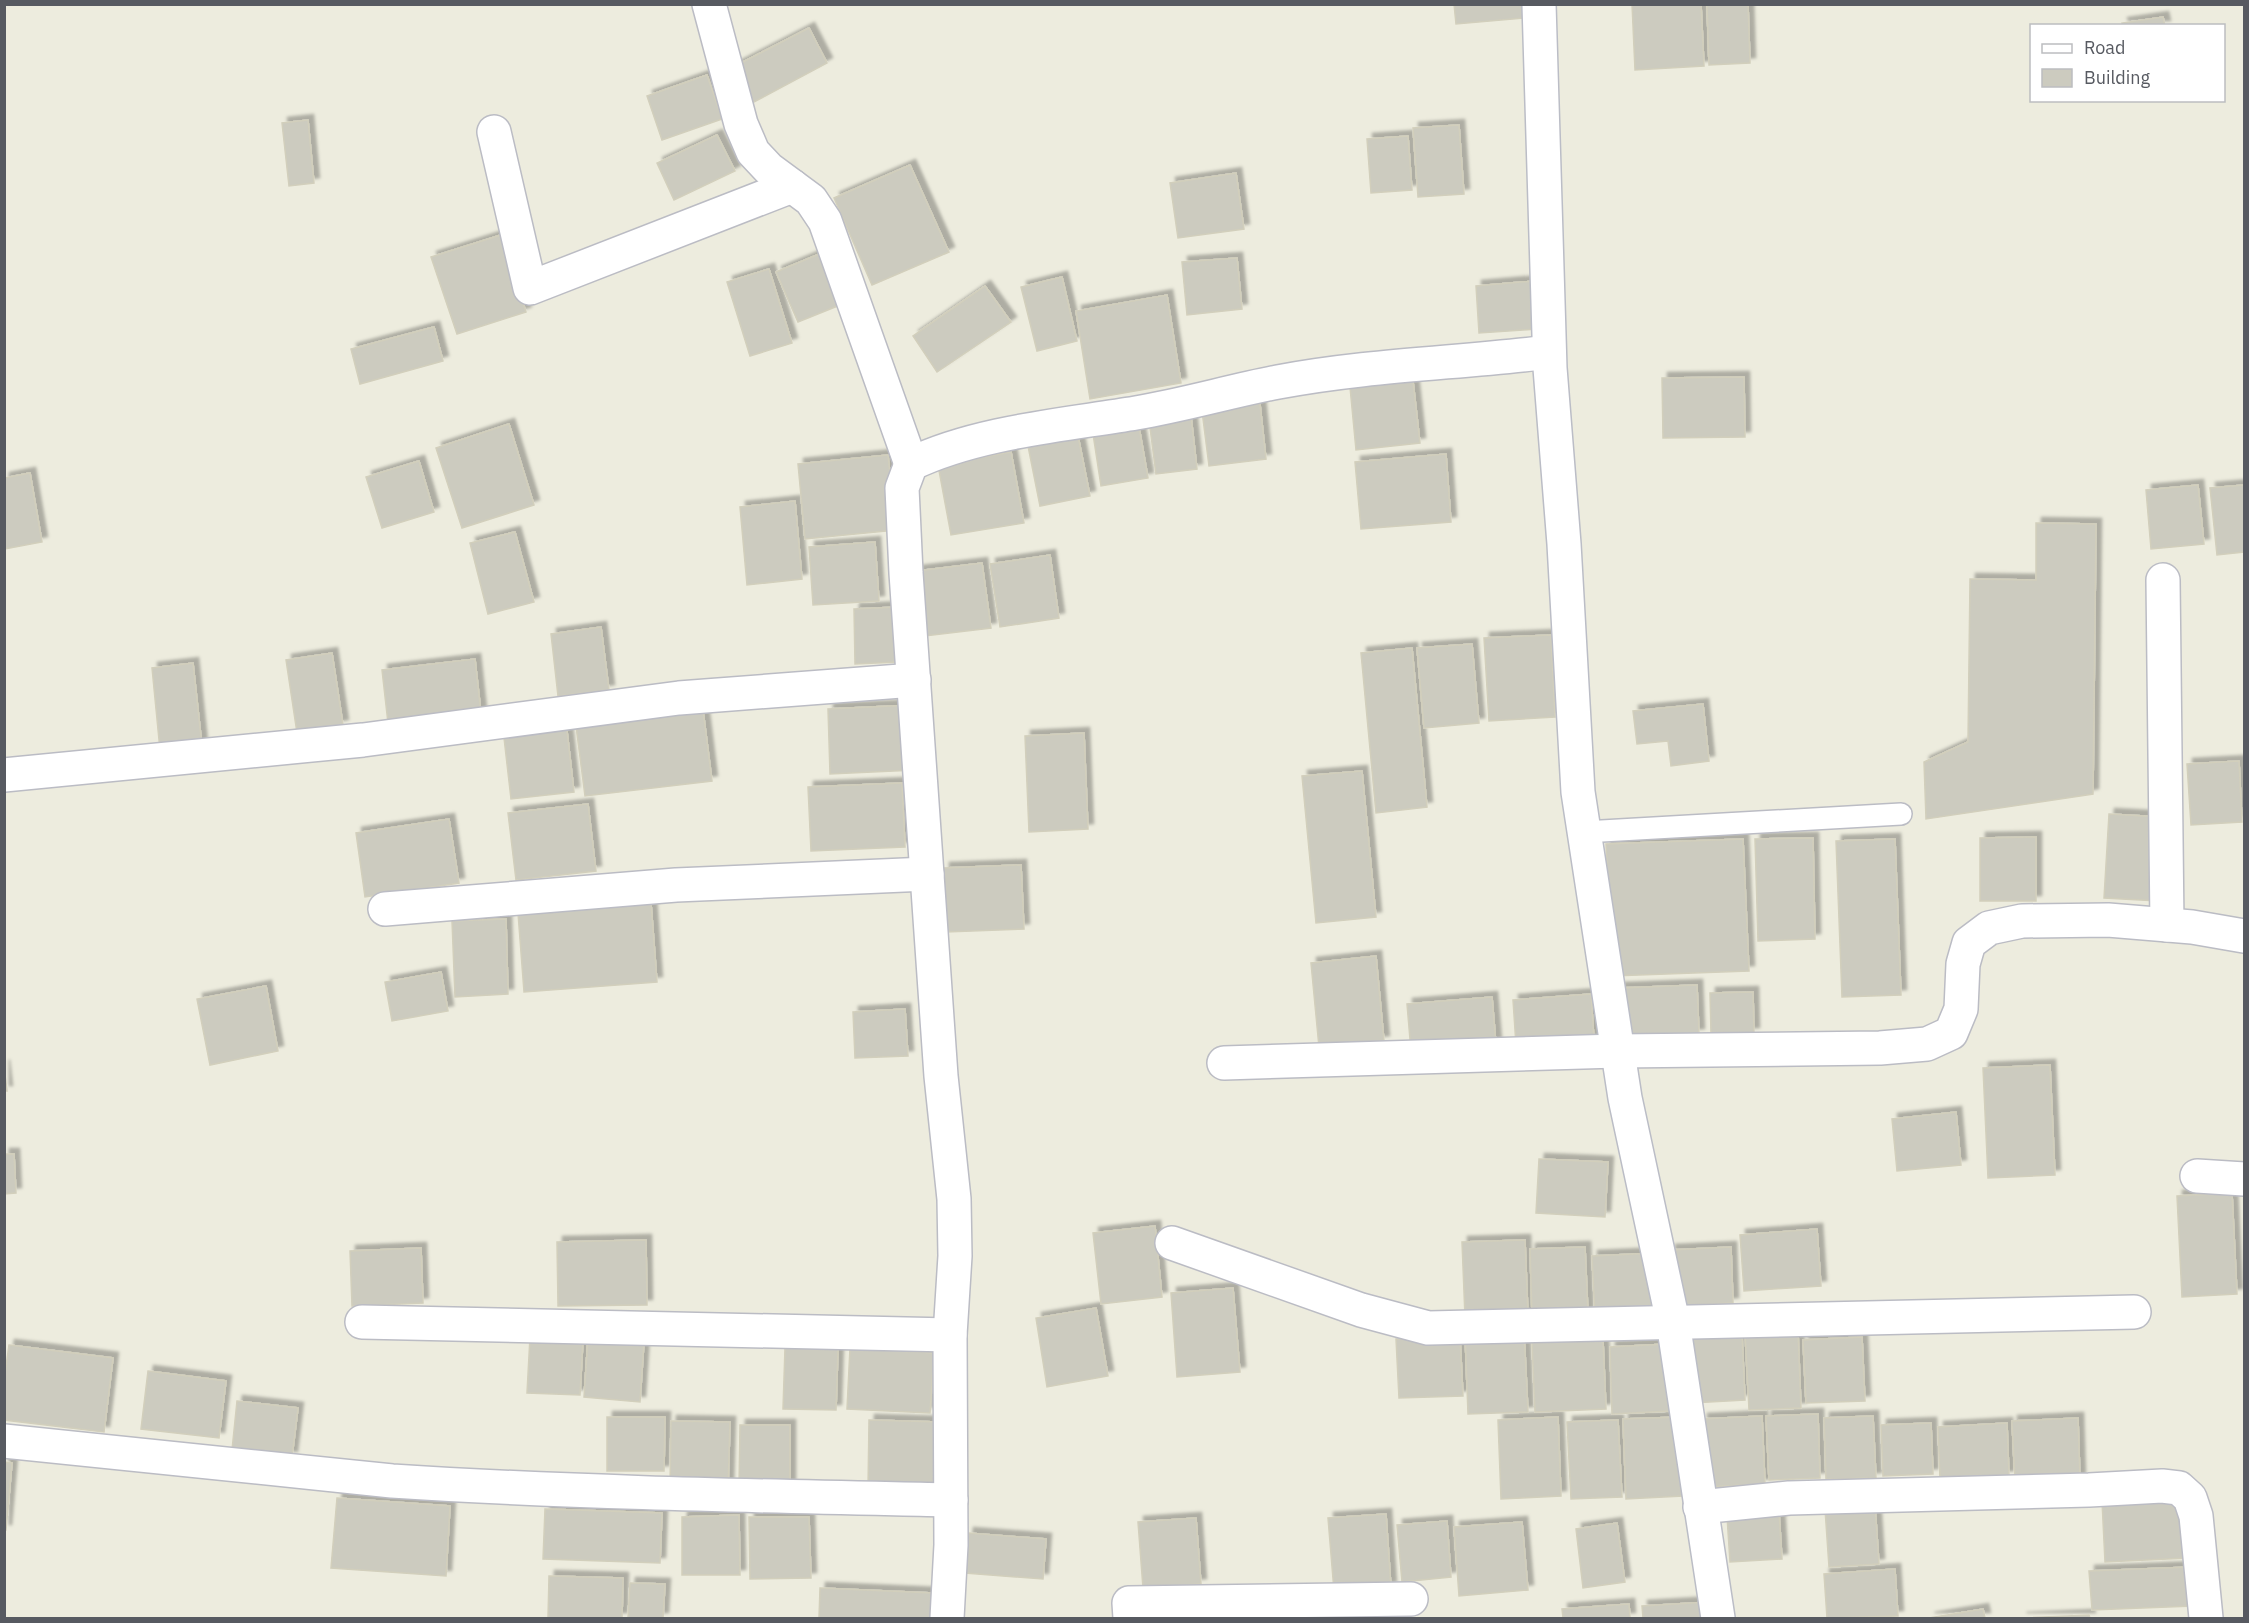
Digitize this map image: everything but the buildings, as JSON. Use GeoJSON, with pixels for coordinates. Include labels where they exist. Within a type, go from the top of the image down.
{"type":"FeatureCollection","features":[{"type":"Feature","properties":{"kind":"street"},"geometry":{"type":"LineString","coordinates":[[709,4],[741,124],[753,152],[770,169],[811,200],[825,221],[911,464],[903,488],[906,573],[941,1076],[954,1199],[955,1256],[950,1335],[951,1500],[947,1618]]}},
{"type":"Feature","properties":{"kind":"street"},"geometry":{"type":"LineString","coordinates":[[1539,4],[1550,352],[1578,792],[1617,1051],[1673,1322],[1718,1618]]}},
{"type":"Feature","properties":{"kind":"street"},"geometry":{"type":"LineString","coordinates":[[494,132],[530,288],[792,186]]}},
{"type":"Feature","properties":{"kind":"street"},"geometry":{"type":"LineString","coordinates":[[911,464],[938,451],[997,437],[1150,411],[1279,382],[1386,367],[1481,361],[1550,352]]}},
{"type":"Feature","properties":{"kind":"street"},"geometry":{"type":"LineString","coordinates":[[2163,580],[2166,925]]}},
{"type":"Feature","properties":{"kind":"street"},"geometry":{"type":"LineString","coordinates":[[4,775],[363,740],[679,698],[914,680]]}},
{"type":"Feature","properties":{"kind":"street"},"geometry":{"type":"LineString","coordinates":[[385,909],[676,885],[927,874]]}},
{"type":"Feature","properties":{"kind":"street"},"geometry":{"type":"LineString","coordinates":[[1224,1063],[1617,1051],[1880,1048],[1927,1044],[1951,1033],[1961,1009],[1963,964],[1969,943],[1989,928],[2022,921],[2109,920],[2192,927],[2244,936]]}},
{"type":"Feature","properties":{"kind":"street"},"geometry":{"type":"LineString","coordinates":[[2197,1176],[2244,1179]]}},
{"type":"Feature","properties":{"kind":"street"},"geometry":{"type":"LineString","coordinates":[[1172,1243],[1360,1310],[1428,1328],[2134,1312]]}},
{"type":"Feature","properties":{"kind":"street"},"geometry":{"type":"LineString","coordinates":[[362,1322],[950,1335]]}},
{"type":"Feature","properties":{"kind":"street"},"geometry":{"type":"LineString","coordinates":[[4,1441],[392,1481],[621,1493],[951,1500]]}},
{"type":"Feature","properties":{"kind":"street"},"geometry":{"type":"LineString","coordinates":[[1700,1507],[1789,1498],[2162,1486],[2179,1488],[2190,1498],[2196,1515],[2206,1618]]}},
{"type":"Feature","properties":{"kind":"street"},"geometry":{"type":"LineString","coordinates":[[1130,1618],[1129,1603],[1411,1599]]}},
{"type":"Feature","properties":{"kind":"lane"},"geometry":{"type":"LineString","coordinates":[[1584,832],[1901,814]]}}]}
